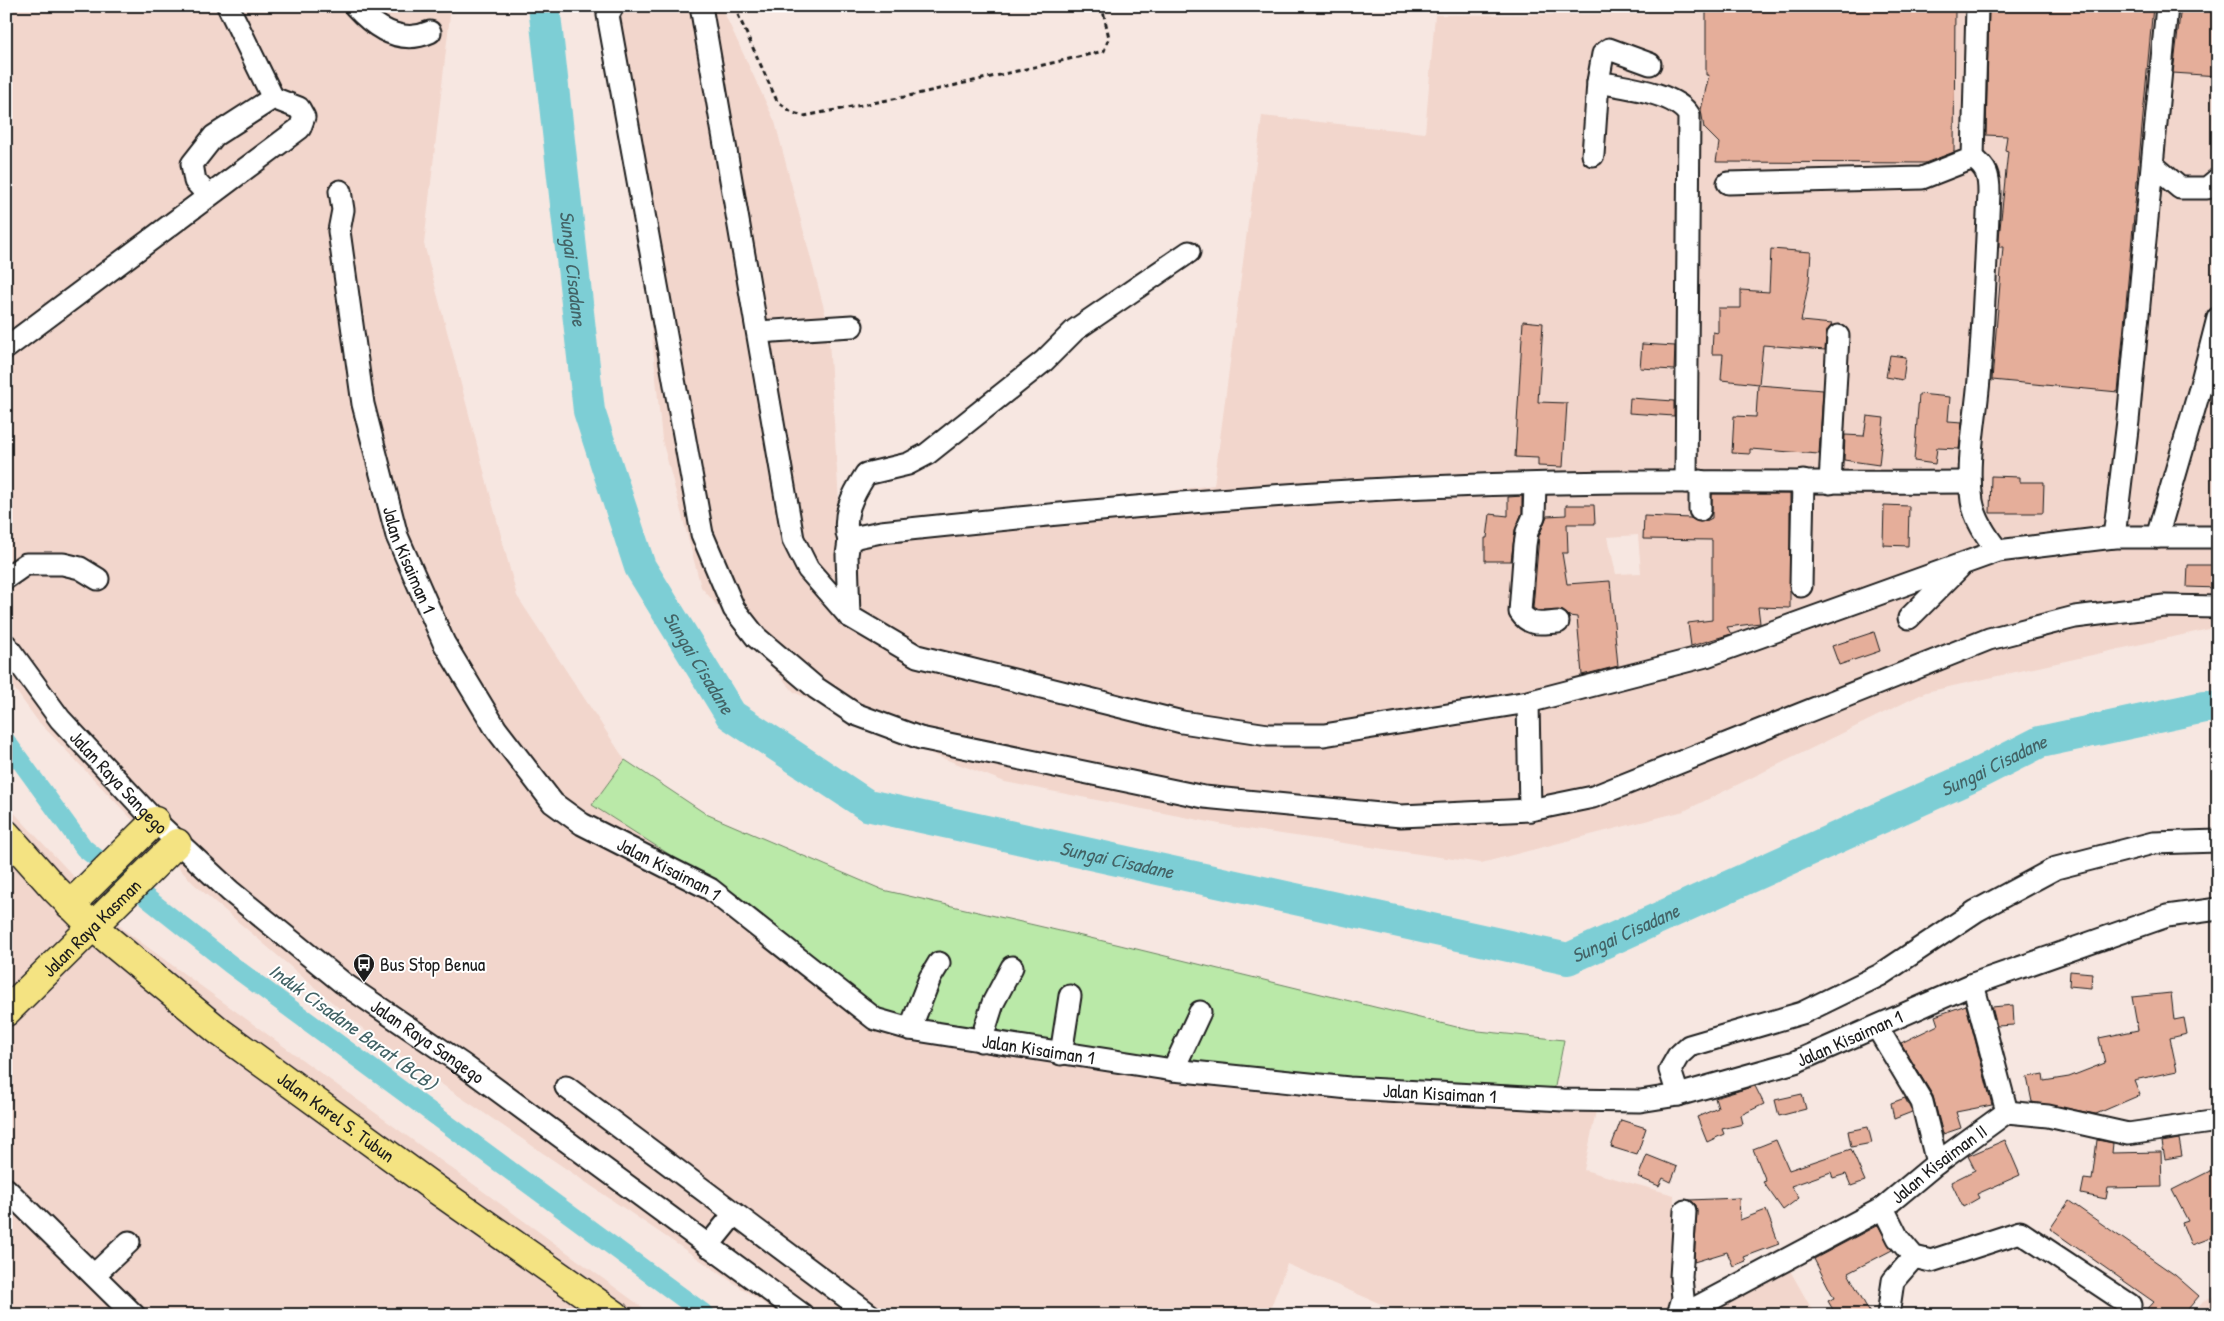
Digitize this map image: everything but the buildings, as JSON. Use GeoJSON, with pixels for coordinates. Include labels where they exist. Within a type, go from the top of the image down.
{"type":"FeatureCollection","features":[{"type":"Feature","properties":{"kind":"main road"},"geometry":{"type":"LineString","coordinates":[[76,899],[148,828]]}},
{"type":"Feature","properties":{"kind":"main road","name":"Jalan Karel S. Tubun"},"geometry":{"type":"LineString","coordinates":[[6,834],[220,1032],[445,1196],[615,1315]]}},
{"type":"Feature","properties":{"kind":"main road","name":"Jalan Raya Kasman"},"geometry":{"type":"LineString","coordinates":[[6,1012],[171,849]]}},
{"type":"Feature","properties":{"kind":"street"},"geometry":{"type":"LineString","coordinates":[[6,348],[300,128],[304,117],[299,108],[273,98],[228,6]]}},
{"type":"Feature","properties":{"kind":"street"},"geometry":{"type":"LineString","coordinates":[[355,6],[367,19],[387,32],[406,37],[418,37],[430,32]]}},
{"type":"Feature","properties":{"kind":"street"},"geometry":{"type":"LineString","coordinates":[[613,6],[608,15],[702,534],[734,608],[756,637],[816,688],[855,714],[920,738],[1204,798],[1401,816],[1530,810],[1593,797],[1989,639],[2075,617],[2164,606],[2218,606]]}},
{"type":"Feature","properties":{"kind":"street"},"geometry":{"type":"LineString","coordinates":[[700,6],[793,539],[808,570],[849,616],[917,656],[1182,722],[1268,735],[1324,735],[1528,702],[1706,656],[1961,566],[1998,551],[2114,537],[2218,537]]}},
{"type":"Feature","properties":{"kind":"street"},"geometry":{"type":"LineString","coordinates":[[1977,6],[1973,158],[1987,171],[1989,192],[1979,379],[1970,482],[1972,503],[1977,520],[1998,551]]}},
{"type":"Feature","properties":{"kind":"street"},"geometry":{"type":"LineString","coordinates":[[2114,537],[2153,165],[2167,6]]}},
{"type":"Feature","properties":{"kind":"street"},"geometry":{"type":"LineString","coordinates":[[1593,156],[1598,82],[1603,54],[1609,50],[1650,64]]}},
{"type":"Feature","properties":{"kind":"street"},"geometry":{"type":"LineString","coordinates":[[1598,82],[1640,90],[1680,103],[1689,115],[1693,481],[1700,510]]}},
{"type":"Feature","properties":{"kind":"street"},"geometry":{"type":"LineString","coordinates":[[209,196],[195,181],[192,164],[214,136],[273,98]]}},
{"type":"Feature","properties":{"kind":"street"},"geometry":{"type":"LineString","coordinates":[[1728,183],[1922,178],[1973,158]]}},
{"type":"Feature","properties":{"kind":"street"},"geometry":{"type":"LineString","coordinates":[[2153,165],[2180,188],[2207,188],[2218,179]]}},
{"type":"Feature","properties":{"kind":"street","name":"Jalan Kisaiman 1"},"geometry":{"type":"LineString","coordinates":[[340,191],[343,210],[339,230],[364,404],[397,536],[444,643],[496,729],[553,804],[582,824],[710,889],[875,1019],[910,1029],[1173,1070],[1349,1088],[1563,1100],[1640,1101],[1678,1095],[1795,1062],[1973,984],[2167,916],[2218,909]]}},
{"type":"Feature","properties":{"kind":"street"},"geometry":{"type":"LineString","coordinates":[[849,616],[847,555],[849,542],[844,527],[852,497],[866,474],[908,464],[927,454],[1044,361],[1075,330],[1189,252]]}},
{"type":"Feature","properties":{"kind":"street"},"geometry":{"type":"LineString","coordinates":[[2157,537],[2199,392],[2218,318]]}},
{"type":"Feature","properties":{"kind":"street"},"geometry":{"type":"LineString","coordinates":[[758,332],[852,326]]}},
{"type":"Feature","properties":{"kind":"street"},"geometry":{"type":"LineString","coordinates":[[1830,483],[1838,336]]}},
{"type":"Feature","properties":{"kind":"street"},"geometry":{"type":"LineString","coordinates":[[849,542],[857,537],[881,532],[1129,506],[1310,493],[1457,486],[1693,481],[1803,481],[1830,483],[1970,482]]}},
{"type":"Feature","properties":{"kind":"street"},"geometry":{"type":"LineString","coordinates":[[1801,586],[1803,481]]}},
{"type":"Feature","properties":{"kind":"street"},"geometry":{"type":"LineString","coordinates":[[1535,485],[1534,516],[1527,532],[1525,545],[1520,612],[1526,621],[1534,624],[1558,622]]}},
{"type":"Feature","properties":{"kind":"street"},"geometry":{"type":"LineString","coordinates":[[6,578],[26,564],[63,564],[80,568],[98,579]]}},
{"type":"Feature","properties":{"kind":"street"},"geometry":{"type":"LineString","coordinates":[[1909,618],[1961,566]]}},
{"type":"Feature","properties":{"kind":"street","name":"Jalan Raya Sangego"},"geometry":{"type":"LineString","coordinates":[[6,645],[60,719],[148,828],[171,849],[230,890],[343,983],[462,1064],[803,1315]]}},
{"type":"Feature","properties":{"kind":"street"},"geometry":{"type":"LineString","coordinates":[[1528,702],[1530,810]]}},
{"type":"Feature","properties":{"kind":"street"},"geometry":{"type":"LineString","coordinates":[[1678,1095],[1670,1070],[1678,1056],[1689,1046],[1802,1014],[1880,975],[1976,911],[2056,868],[2153,842],[2218,841]]}},
{"type":"Feature","properties":{"kind":"street"},"geometry":{"type":"LineString","coordinates":[[910,1029],[930,978],[939,963]]}},
{"type":"Feature","properties":{"kind":"street"},"geometry":{"type":"LineString","coordinates":[[981,1041],[993,1003],[1012,967]]}},
{"type":"Feature","properties":{"kind":"street"},"geometry":{"type":"LineString","coordinates":[[1973,984],[2007,1112]]}},
{"type":"Feature","properties":{"kind":"street"},"geometry":{"type":"LineString","coordinates":[[1061,1054],[1070,996]]}},
{"type":"Feature","properties":{"kind":"street"},"geometry":{"type":"LineString","coordinates":[[1173,1070],[1200,1012]]}},
{"type":"Feature","properties":{"kind":"street"},"geometry":{"type":"LineString","coordinates":[[1877,1027],[1922,1102],[1937,1163]]}},
{"type":"Feature","properties":{"kind":"street"},"geometry":{"type":"LineString","coordinates":[[566,1087],[870,1315]]}},
{"type":"Feature","properties":{"kind":"street","name":"Jalan Kisaiman II"},"geometry":{"type":"LineString","coordinates":[[1680,1315],[1883,1208],[1937,1163],[2007,1112],[2048,1116],[2128,1134],[2218,1121]]}},
{"type":"Feature","properties":{"kind":"street"},"geometry":{"type":"LineString","coordinates":[[6,1189],[134,1315]]}},
{"type":"Feature","properties":{"kind":"street"},"geometry":{"type":"LineString","coordinates":[[1883,1208],[1898,1238],[1914,1257],[1931,1261],[2020,1232],[2130,1305]]}},
{"type":"Feature","properties":{"kind":"street"},"geometry":{"type":"LineString","coordinates":[[1680,1315],[1683,1298],[1681,1276],[1685,1211]]}},
{"type":"Feature","properties":{"kind":"street"},"geometry":{"type":"LineString","coordinates":[[708,1246],[734,1214]]}},
{"type":"Feature","properties":{"kind":"street"},"geometry":{"type":"LineString","coordinates":[[94,1275],[129,1242]]}},
{"type":"Feature","properties":{"kind":"street"},"geometry":{"type":"LineString","coordinates":[[1888,1315],[1893,1281],[1914,1257]]}},
{"type":"Feature","properties":{"kind":"path"},"geometry":{"type":"LineString","coordinates":[[734,6],[777,101],[793,113],[804,116],[904,97],[1104,51],[1109,38],[1102,6]]}},
{"type":"Feature","properties":{"kind":"shaded area"},"geometry":{"type":"Polygon","coordinates":[[[6,6],[451,6],[424,244],[517,596],[625,760],[593,805],[1596,1111],[1584,1170],[1674,1195],[1672,1313],[1779,1251],[1815,1315],[1407,1315],[1287,1264],[1268,1315],[781,1315],[375,1039],[194,884],[37,720],[6,677],[6,6]]]}},
{"type":"Feature","properties":{"kind":"shaded area"},"geometry":{"type":"Polygon","coordinates":[[[620,6],[721,6],[775,122],[828,324],[841,535],[1214,485],[1262,116],[1425,133],[1435,15],[1648,14],[1646,6],[2218,6],[2218,627],[1926,692],[1684,811],[1481,863],[1240,828],[1005,782],[877,733],[794,692],[701,587],[662,440],[620,6]],[[1638,535],[1608,537],[1616,574],[1641,573],[1638,535]]]}},
{"type":"Feature","properties":{"kind":"shaded area"},"geometry":{"type":"Polygon","coordinates":[[[6,804],[124,930],[653,1315],[6,1315],[6,804]]]}},
{"type":"Feature","properties":{"kind":"shaded area"},"geometry":{"type":"Polygon","coordinates":[[[2218,1294],[2218,1315],[2191,1315],[2205,1300],[2218,1294]]]}},
{"type":"Feature","properties":{"kind":"green space"},"geometry":{"type":"Polygon","coordinates":[[[625,760],[706,814],[883,890],[1116,944],[1469,1030],[1564,1040],[1551,1107],[892,1034],[714,883],[592,805],[625,760]]]}},
{"type":"Feature","properties":{"kind":"waterway","name":"Sungai Cisadane"},"geometry":{"type":"LineString","coordinates":[[544,6],[589,411],[640,567],[731,715],[867,805],[1568,959],[1971,777],[2040,742],[2204,707],[2218,707]]}},
{"type":"Feature","properties":{"kind":"waterway","name":"Induk Cisadane Barat (BCB)"},"geometry":{"type":"LineString","coordinates":[[6,741],[84,848],[230,964],[706,1315]]}},
{"type":"Feature","properties":{"kind":"place","name":"Bus Stop Benua"},"geometry":{"type":"Point","coordinates":[364,983]}}]}
